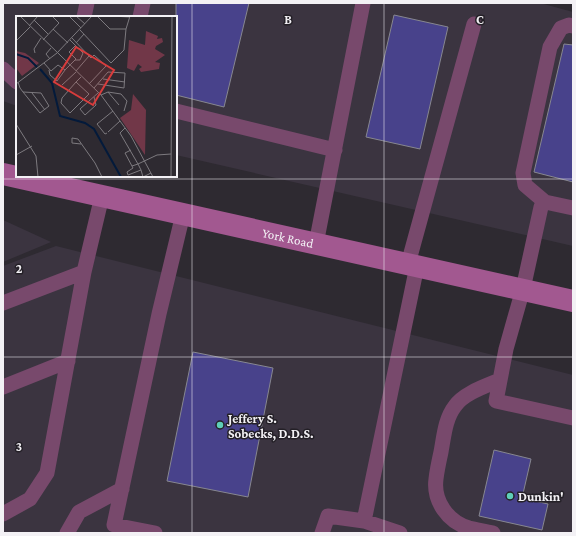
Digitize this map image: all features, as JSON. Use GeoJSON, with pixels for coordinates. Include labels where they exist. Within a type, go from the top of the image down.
{"type":"FeatureCollection","features":[{"type":"Feature","properties":{"kind":"main road","name":"York Road"},"geometry":{"type":"LineString","coordinates":[[18,177],[573,301]]}},
{"type":"Feature","properties":{"kind":"lane"},"geometry":{"type":"LineString","coordinates":[[84,16],[87,3]]}},
{"type":"Feature","properties":{"kind":"lane"},"geometry":{"type":"LineString","coordinates":[[140,16],[144,3]]}},
{"type":"Feature","properties":{"kind":"lane"},"geometry":{"type":"LineString","coordinates":[[316,244],[363,3]]}},
{"type":"Feature","properties":{"kind":"lane"},"geometry":{"type":"LineString","coordinates":[[364,521],[413,265],[474,24]]}},
{"type":"Feature","properties":{"kind":"lane"},"geometry":{"type":"LineString","coordinates":[[567,27],[550,47],[523,173],[525,186],[545,202],[573,208]]}},
{"type":"Feature","properties":{"kind":"lane"},"geometry":{"type":"LineString","coordinates":[[3,69],[16,81]]}},
{"type":"Feature","properties":{"kind":"lane"},"geometry":{"type":"LineString","coordinates":[[177,111],[335,150]]}},
{"type":"Feature","properties":{"kind":"lane"},"geometry":{"type":"LineString","coordinates":[[3,514],[30,498],[47,473],[84,272],[102,196]]}},
{"type":"Feature","properties":{"kind":"lane"},"geometry":{"type":"LineString","coordinates":[[545,202],[541,207],[523,289],[506,349],[496,401],[573,418]]}},
{"type":"Feature","properties":{"kind":"lane"},"geometry":{"type":"LineString","coordinates":[[155,533],[110,529],[122,489],[159,314],[183,214]]}},
{"type":"Feature","properties":{"kind":"lane"},"geometry":{"type":"LineString","coordinates":[[3,303],[84,272]]}},
{"type":"Feature","properties":{"kind":"lane"},"geometry":{"type":"LineString","coordinates":[[3,387],[68,361]]}},
{"type":"Feature","properties":{"kind":"lane"},"geometry":{"type":"LineString","coordinates":[[493,533],[468,528],[454,521],[439,503],[436,494],[435,480],[446,422],[455,405],[472,392],[500,380]]}},
{"type":"Feature","properties":{"kind":"lane"},"geometry":{"type":"LineString","coordinates":[[67,533],[79,512],[122,489]]}},
{"type":"Feature","properties":{"kind":"lane"},"geometry":{"type":"LineString","coordinates":[[322,533],[328,516],[364,521],[400,533]]}},
{"type":"Feature","properties":{"kind":"shaded area"},"geometry":{"type":"Polygon","coordinates":[[[3,3],[540,3],[573,12],[573,246],[177,155],[177,16],[16,16],[16,106],[3,101],[3,3]]]}},
{"type":"Feature","properties":{"kind":"shaded area"},"geometry":{"type":"Polygon","coordinates":[[[3,220],[51,242],[3,262],[3,220]]]}},
{"type":"Feature","properties":{"kind":"shaded area"},"geometry":{"type":"Polygon","coordinates":[[[56,246],[573,375],[573,533],[3,533],[3,266],[56,246]]]}},
{"type":"Feature","properties":{"kind":"building"},"geometry":{"type":"Polygon","coordinates":[[[176,3],[249,3],[224,107],[177,95],[176,3]]]}},
{"type":"Feature","properties":{"kind":"building"},"geometry":{"type":"Polygon","coordinates":[[[394,15],[448,27],[420,149],[366,137],[394,15]]]}},
{"type":"Feature","properties":{"kind":"building"},"geometry":{"type":"Polygon","coordinates":[[[564,44],[573,45],[573,182],[534,172],[564,44]]]}},
{"type":"Feature","properties":{"kind":"building","name":"Jeffery S. Sobecks, D.D.S."},"geometry":{"type":"Polygon","coordinates":[[[193,352],[273,368],[248,497],[167,481],[193,352]]]}},
{"type":"Feature","properties":{"kind":"building"},"geometry":{"type":"Polygon","coordinates":[[[494,450],[531,459],[522,498],[548,504],[542,530],[479,516],[494,450]]]}},
{"type":"Feature","properties":{"kind":"place","name":"Jeffery S. Sobecks, D.D.S."},"geometry":{"type":"Point","coordinates":[220,425]}},
{"type":"Feature","properties":{"kind":"place","name":"Dunkin'"},"geometry":{"type":"Point","coordinates":[510,496]}}]}
